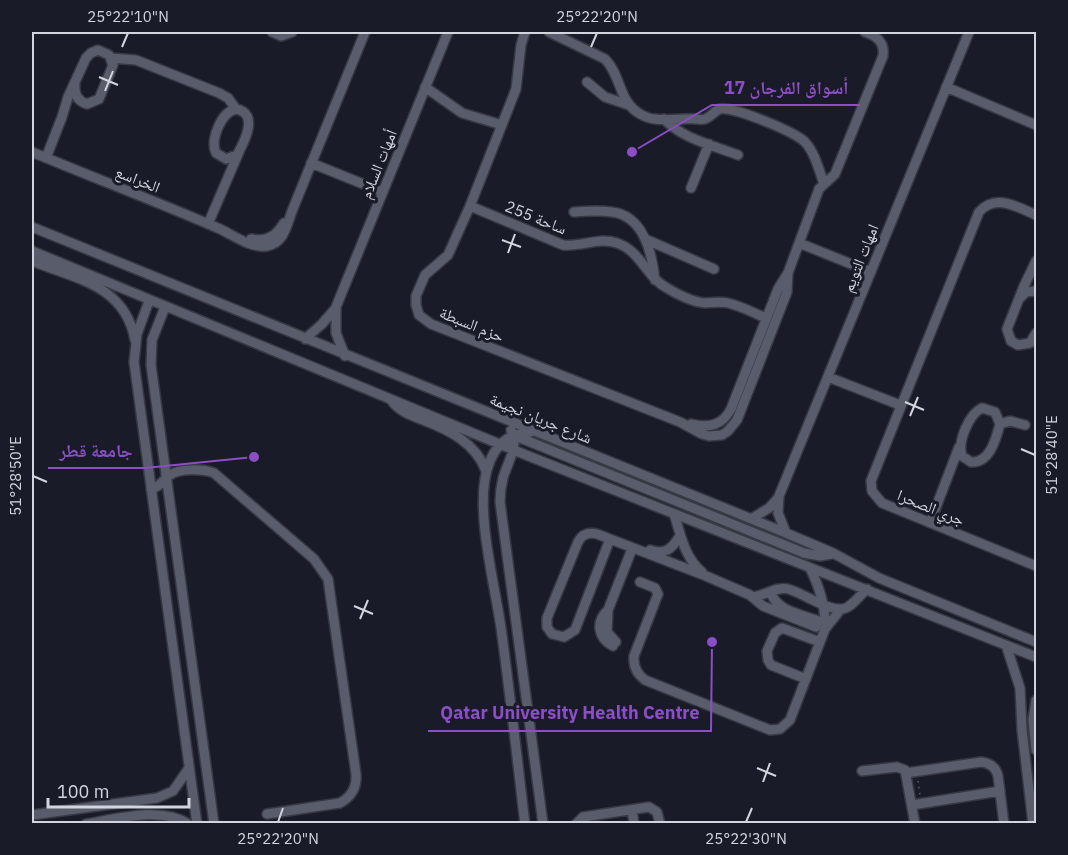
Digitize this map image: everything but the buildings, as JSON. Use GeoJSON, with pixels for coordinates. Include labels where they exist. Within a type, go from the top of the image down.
{"type":"FeatureCollection","features":[{"type":"Feature","properties":{"kind":"street"},"geometry":{"type":"LineString","coordinates":[[272,32],[281,36],[292,32]]}},
{"type":"Feature","properties":{"kind":"street","name":"الخراسع"},"geometry":{"type":"LineString","coordinates":[[32,152],[208,224],[255,246],[273,244],[282,237],[365,32]]}},
{"type":"Feature","properties":{"kind":"street","name":"أمهات السلام"},"geometry":{"type":"LineString","coordinates":[[305,339],[336,307],[448,32]]}},
{"type":"Feature","properties":{"kind":"street","name":"حزم السبطة"},"geometry":{"type":"LineString","coordinates":[[525,32],[521,45],[516,89],[471,206],[448,255],[429,271],[422,281],[416,301],[417,310],[422,319],[431,324],[680,422],[709,436],[722,435],[733,426]]}},
{"type":"Feature","properties":{"kind":"street"},"geometry":{"type":"LineString","coordinates":[[549,32],[605,59],[629,105]]}},
{"type":"Feature","properties":{"kind":"street"},"geometry":{"type":"LineString","coordinates":[[764,338],[766,318],[778,289],[788,273],[819,189],[835,174],[883,56],[883,46],[878,38],[865,32]]}},
{"type":"Feature","properties":{"kind":"street","name":"امهات التويم"},"geometry":{"type":"LineString","coordinates":[[752,519],[769,508],[779,496],[969,32]]}},
{"type":"Feature","properties":{"kind":"street"},"geometry":{"type":"LineString","coordinates":[[46,158],[68,97],[88,55],[98,50],[111,57],[136,60],[219,93],[228,98],[236,109],[246,112],[250,122],[234,166],[226,179],[208,224]]}},
{"type":"Feature","properties":{"kind":"street"},"geometry":{"type":"LineString","coordinates":[[62,117],[72,108],[84,103],[96,102],[102,96],[112,69],[111,57]]}},
{"type":"Feature","properties":{"kind":"street"},"geometry":{"type":"LineString","coordinates":[[587,82],[605,97],[629,105],[644,116],[657,120],[701,120],[708,118],[718,110],[727,109],[762,120],[797,136],[806,143],[824,184]]}},
{"type":"Feature","properties":{"kind":"street"},"geometry":{"type":"LineString","coordinates":[[75,85],[75,94],[84,103]]}},
{"type":"Feature","properties":{"kind":"street"},"geometry":{"type":"LineString","coordinates":[[425,87],[462,113],[502,125]]}},
{"type":"Feature","properties":{"kind":"street"},"geometry":{"type":"LineString","coordinates":[[946,87],[1036,124]]}},
{"type":"Feature","properties":{"kind":"street"},"geometry":{"type":"LineString","coordinates":[[226,179],[222,158],[216,153],[213,141],[226,113],[236,109]]}},
{"type":"Feature","properties":{"kind":"street"},"geometry":{"type":"LineString","coordinates":[[664,119],[681,133],[738,155]]}},
{"type":"Feature","properties":{"kind":"street"},"geometry":{"type":"LineString","coordinates":[[691,188],[709,144]]}},
{"type":"Feature","properties":{"kind":"street"},"geometry":{"type":"LineString","coordinates":[[222,158],[233,157],[239,151]]}},
{"type":"Feature","properties":{"kind":"street"},"geometry":{"type":"LineString","coordinates":[[311,163],[383,192]]}},
{"type":"Feature","properties":{"kind":"street","name":"جري الصحرا"},"geometry":{"type":"LineString","coordinates":[[1036,215],[1003,202],[988,205],[980,212],[873,472],[871,486],[875,496],[882,503],[1036,566]]}},
{"type":"Feature","properties":{"kind":"street","name":"ساحة 255"},"geometry":{"type":"LineString","coordinates":[[471,206],[563,245],[601,240],[614,242],[637,255],[655,280]]}},
{"type":"Feature","properties":{"kind":"street"},"geometry":{"type":"LineString","coordinates":[[574,212],[618,213],[636,224],[645,239],[655,280],[668,290],[696,301],[727,303],[766,318]]}},
{"type":"Feature","properties":{"kind":"street","name":"شارع جريان نجيمة"},"geometry":{"type":"LineString","coordinates":[[32,227],[345,356],[786,533],[892,583],[1036,642]]}},
{"type":"Feature","properties":{"kind":"street"},"geometry":{"type":"LineString","coordinates":[[645,239],[714,269]]}},
{"type":"Feature","properties":{"kind":"street"},"geometry":{"type":"LineString","coordinates":[[799,243],[871,272]]}},
{"type":"Feature","properties":{"kind":"street"},"geometry":{"type":"LineString","coordinates":[[32,251],[499,444],[1036,657]]}},
{"type":"Feature","properties":{"kind":"street"},"geometry":{"type":"LineString","coordinates":[[32,261],[108,292],[126,311],[135,343]]}},
{"type":"Feature","properties":{"kind":"street"},"geometry":{"type":"LineString","coordinates":[[1020,298],[1026,292],[1036,289],[1035,266]]}},
{"type":"Feature","properties":{"kind":"street"},"geometry":{"type":"LineString","coordinates":[[1035,266],[1008,325],[1008,333],[1015,343],[1033,346],[1036,333]]}},
{"type":"Feature","properties":{"kind":"street"},"geometry":{"type":"LineString","coordinates":[[750,373],[724,419],[733,426],[764,338],[787,292],[788,273]]}},
{"type":"Feature","properties":{"kind":"street"},"geometry":{"type":"LineString","coordinates":[[149,300],[135,343],[134,362],[197,824]]}},
{"type":"Feature","properties":{"kind":"street"},"geometry":{"type":"LineString","coordinates":[[165,307],[154,333],[151,355],[214,824]]}},
{"type":"Feature","properties":{"kind":"street","name":"أمهات السلام"},"geometry":{"type":"LineString","coordinates":[[336,307],[336,333],[345,356]]}},
{"type":"Feature","properties":{"kind":"street"},"geometry":{"type":"LineString","coordinates":[[828,377],[900,405]]}},
{"type":"Feature","properties":{"kind":"street"},"geometry":{"type":"LineString","coordinates":[[390,398],[402,411],[457,435],[478,456],[486,471]]}},
{"type":"Feature","properties":{"kind":"street"},"geometry":{"type":"LineString","coordinates":[[930,523],[949,474],[972,417],[978,410],[991,409],[998,415],[1000,424],[986,457],[979,462],[971,462],[957,468],[949,474]]}},
{"type":"Feature","properties":{"kind":"street"},"geometry":{"type":"LineString","coordinates":[[503,419],[513,435],[514,450],[504,475],[500,502],[543,824]]}},
{"type":"Feature","properties":{"kind":"street","name":"حزم السبطة"},"geometry":{"type":"LineString","coordinates":[[680,422],[708,427],[724,419]]}},
{"type":"Feature","properties":{"kind":"street"},"geometry":{"type":"LineString","coordinates":[[1000,424],[1010,422],[1025,426]]}},
{"type":"Feature","properties":{"kind":"street"},"geometry":{"type":"LineString","coordinates":[[525,824],[484,506],[486,471],[499,444],[513,435],[536,432]]}},
{"type":"Feature","properties":{"kind":"street"},"geometry":{"type":"LineString","coordinates":[[513,435],[804,553],[820,556],[833,554]]}},
{"type":"Feature","properties":{"kind":"street"},"geometry":{"type":"LineString","coordinates":[[961,444],[962,456],[971,462]]}},
{"type":"Feature","properties":{"kind":"street"},"geometry":{"type":"LineString","coordinates":[[151,489],[159,487],[176,472],[203,470],[214,473],[314,559],[328,579],[356,774],[355,786],[349,796],[340,803],[267,814]]}},
{"type":"Feature","properties":{"kind":"street","name":"امهات التويم"},"geometry":{"type":"LineString","coordinates":[[779,496],[778,513],[786,533]]}},
{"type":"Feature","properties":{"kind":"street"},"geometry":{"type":"LineString","coordinates":[[674,514],[679,537],[695,566],[706,576]]}},
{"type":"Feature","properties":{"kind":"street"},"geometry":{"type":"LineString","coordinates":[[610,540],[575,630],[564,637],[552,634],[547,627],[547,618],[580,539],[590,533],[610,540],[632,549],[706,576],[752,597],[760,604],[781,609],[820,626]]}},
{"type":"Feature","properties":{"kind":"street"},"geometry":{"type":"LineString","coordinates":[[614,644],[607,632],[608,610],[632,549],[637,546],[662,552],[673,546],[679,537]]}},
{"type":"Feature","properties":{"kind":"street"},"geometry":{"type":"LineString","coordinates":[[640,582],[655,588],[658,594],[634,656],[636,670],[645,680],[775,730],[784,727],[790,720],[820,642],[824,604],[810,568]]}},
{"type":"Feature","properties":{"kind":"street"},"geometry":{"type":"LineString","coordinates":[[752,597],[788,589],[834,609],[841,609]]}},
{"type":"Feature","properties":{"kind":"street"},"geometry":{"type":"LineString","coordinates":[[820,626],[841,609],[849,606],[867,589]]}},
{"type":"Feature","properties":{"kind":"street"},"geometry":{"type":"LineString","coordinates":[[771,592],[781,609]]}},
{"type":"Feature","properties":{"kind":"street"},"geometry":{"type":"LineString","coordinates":[[501,628],[517,626]]}},
{"type":"Feature","properties":{"kind":"street"},"geometry":{"type":"LineString","coordinates":[[806,679],[771,665],[766,658],[767,651],[775,633],[782,627],[820,642]]}},
{"type":"Feature","properties":{"kind":"street"},"geometry":{"type":"LineString","coordinates":[[171,635],[187,633]]}},
{"type":"Feature","properties":{"kind":"street"},"geometry":{"type":"LineString","coordinates":[[1006,645],[1020,688],[1022,730],[1034,819]]}},
{"type":"Feature","properties":{"kind":"street"},"geometry":{"type":"LineString","coordinates":[[1036,700],[1033,720],[1036,750]]}},
{"type":"Feature","properties":{"kind":"street"},"geometry":{"type":"LineString","coordinates":[[906,773],[986,762],[997,772],[1001,823]]}},
{"type":"Feature","properties":{"kind":"street"},"geometry":{"type":"LineString","coordinates":[[32,815],[157,798],[172,791],[189,768]]}},
{"type":"Feature","properties":{"kind":"street"},"geometry":{"type":"LineString","coordinates":[[862,771],[902,768],[906,773],[915,824]]}},
{"type":"Feature","properties":{"kind":"street"},"geometry":{"type":"LineString","coordinates":[[912,805],[1000,791]]}},
{"type":"Feature","properties":{"kind":"street"},"geometry":{"type":"LineString","coordinates":[[576,824],[583,817],[604,819],[649,807],[655,809],[660,824]]}},
{"type":"Feature","properties":{"kind":"street"},"geometry":{"type":"LineString","coordinates":[[632,810],[634,824]]}},
{"type":"Feature","properties":{"kind":"street"},"geometry":{"type":"LineString","coordinates":[[86,824],[156,814],[171,816],[188,824]]}},
{"type":"Feature","properties":{"kind":"place","name":"أسواق الفرجان 17"},"geometry":{"type":"Point","coordinates":[632,152]}},
{"type":"Feature","properties":{"kind":"place","name":"جامعة قطر"},"geometry":{"type":"Point","coordinates":[254,457]}},
{"type":"Feature","properties":{"kind":"place","name":"Qatar University Health Centre"},"geometry":{"type":"Point","coordinates":[712,642]}}]}
